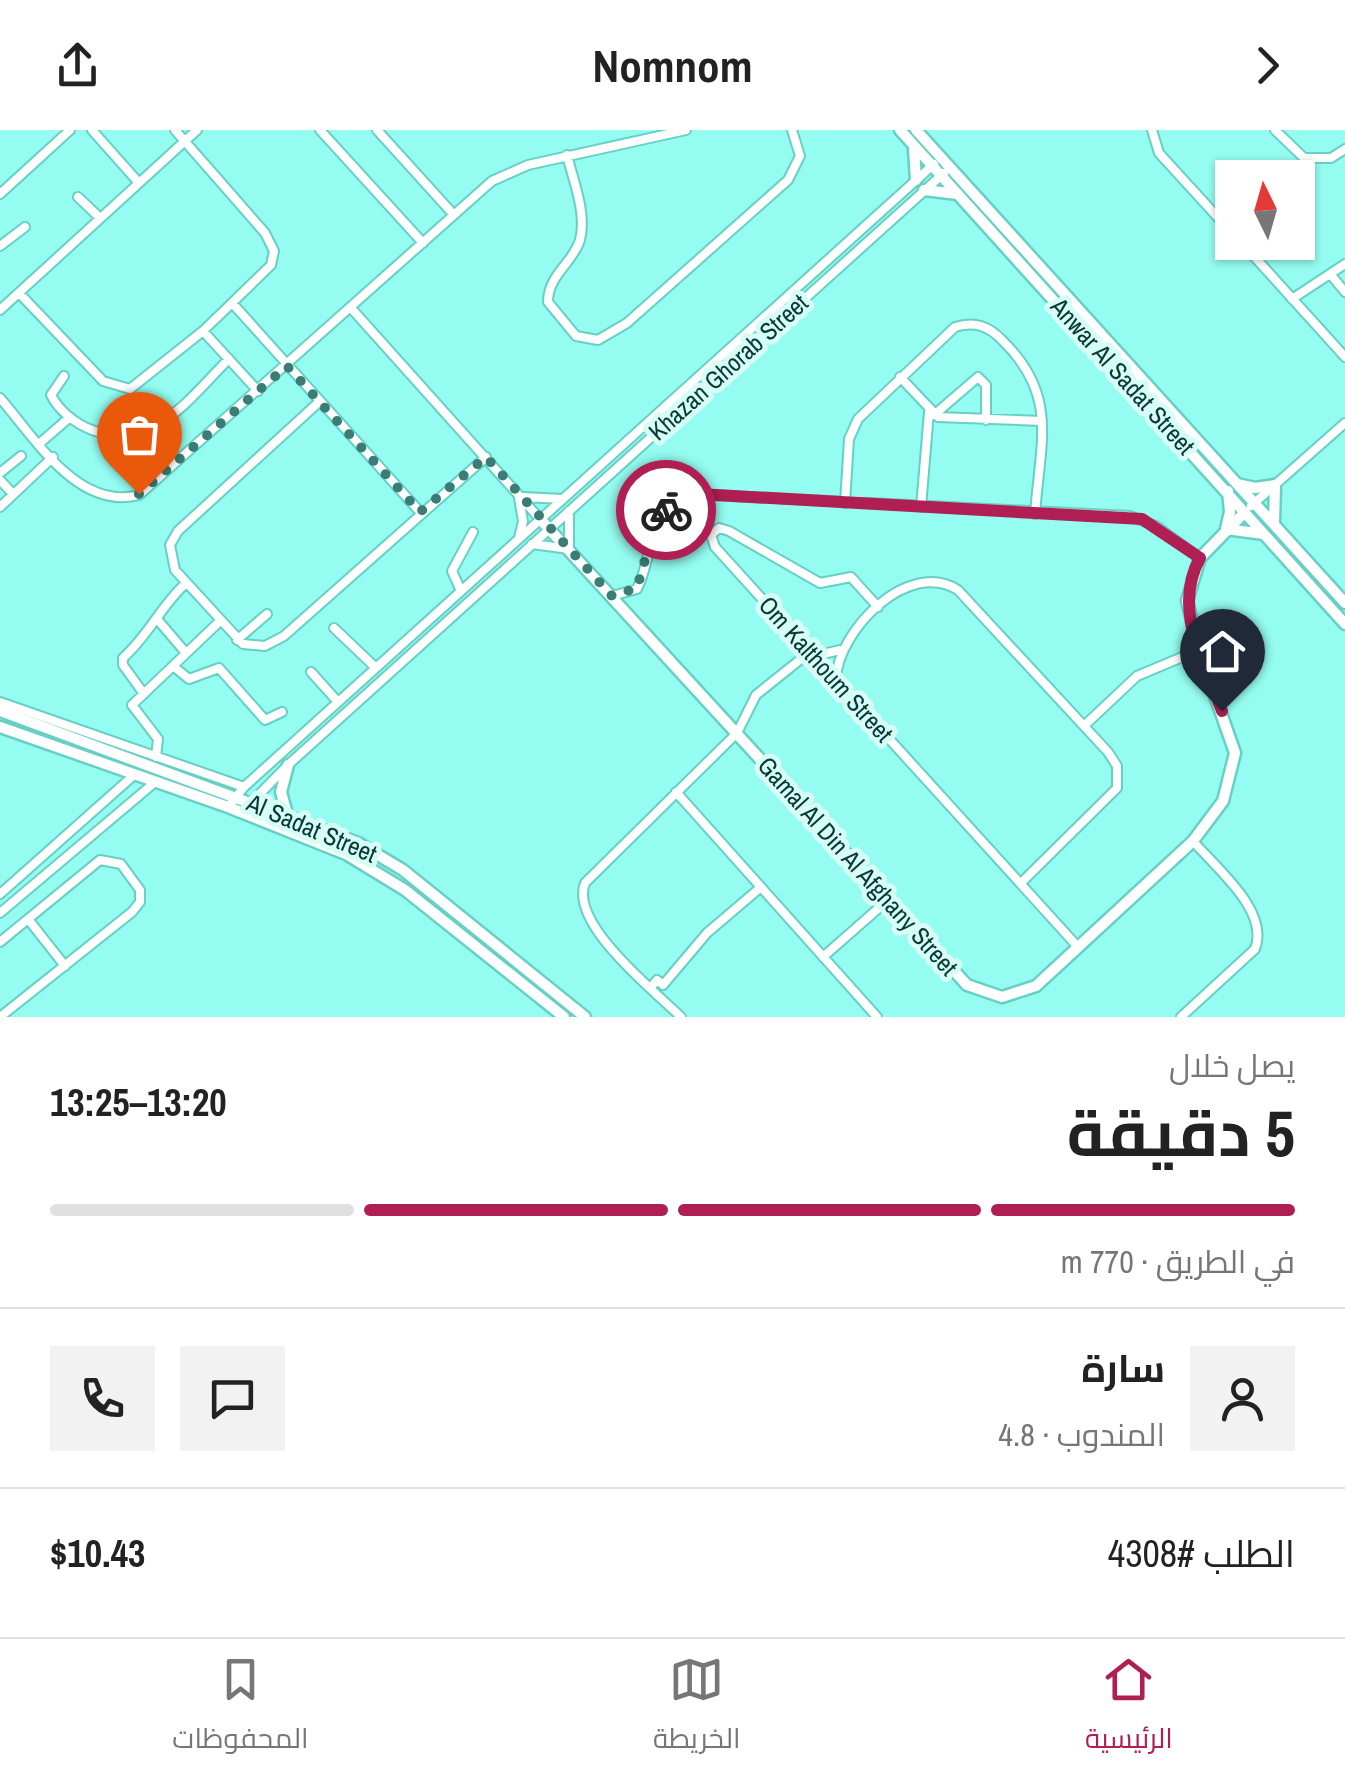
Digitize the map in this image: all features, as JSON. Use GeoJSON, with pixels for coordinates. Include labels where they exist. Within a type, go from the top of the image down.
{"type":"FeatureCollection","features":[{"type":"Feature","properties":{"kind":"street"},"geometry":{"type":"LineString","coordinates":[[0,194],[70,130]]}},
{"type":"Feature","properties":{"kind":"street"},"geometry":{"type":"LineString","coordinates":[[92,130],[140,182]]}},
{"type":"Feature","properties":{"kind":"street"},"geometry":{"type":"LineString","coordinates":[[19,293],[103,381],[122,390],[139,386],[233,304],[271,265],[272,243],[175,130]]}},
{"type":"Feature","properties":{"kind":"street"},"geometry":{"type":"LineString","coordinates":[[0,310],[197,130]]}},
{"type":"Feature","properties":{"kind":"street"},"geometry":{"type":"LineString","coordinates":[[320,130],[422,243]]}},
{"type":"Feature","properties":{"kind":"street"},"geometry":{"type":"LineString","coordinates":[[377,130],[454,215]]}},
{"type":"Feature","properties":{"kind":"street"},"geometry":{"type":"LineString","coordinates":[[0,398],[52,457],[94,494],[115,498],[139,494],[454,215],[510,172],[658,132],[686,130]]}},
{"type":"Feature","properties":{"kind":"street"},"geometry":{"type":"LineString","coordinates":[[567,155],[582,228],[575,252],[551,284],[548,302],[576,336],[598,340],[626,323],[788,180],[800,156],[792,130]]}},
{"type":"Feature","properties":{"kind":"street","name":"Anwar Al Sadat Street"},"geometry":{"type":"LineString","coordinates":[[900,130],[941,166],[1270,530],[1345,604]]}},
{"type":"Feature","properties":{"kind":"street","name":"Anwar Al Sadat Street"},"geometry":{"type":"LineString","coordinates":[[916,130],[958,194],[1232,487]]}},
{"type":"Feature","properties":{"kind":"street"},"geometry":{"type":"LineString","coordinates":[[1152,130],[1159,153],[1215,215]]}},
{"type":"Feature","properties":{"kind":"street"},"geometry":{"type":"LineString","coordinates":[[1274,130],[1304,158],[1330,158],[1345,148]]}},
{"type":"Feature","properties":{"kind":"street"},"geometry":{"type":"LineString","coordinates":[[912,144],[916,180]]}},
{"type":"Feature","properties":{"kind":"street","name":"Khazan Ghorab Street"},"geometry":{"type":"LineString","coordinates":[[228,807],[240,791],[540,518],[916,180],[941,166]]}},
{"type":"Feature","properties":{"kind":"street","name":"Khazan Ghorab Street"},"geometry":{"type":"LineString","coordinates":[[242,812],[288,765],[924,190],[941,166]]}},
{"type":"Feature","properties":{"kind":"street"},"geometry":{"type":"LineString","coordinates":[[924,190],[958,194]]}},
{"type":"Feature","properties":{"kind":"street"},"geometry":{"type":"LineString","coordinates":[[78,198],[100,218]]}},
{"type":"Feature","properties":{"kind":"street"},"geometry":{"type":"LineString","coordinates":[[0,246],[24,227]]}},
{"type":"Feature","properties":{"kind":"street"},"geometry":{"type":"LineString","coordinates":[[1257,260],[1345,357]]}},
{"type":"Feature","properties":{"kind":"street"},"geometry":{"type":"LineString","coordinates":[[1292,299],[1345,264]]}},
{"type":"Feature","properties":{"kind":"street"},"geometry":{"type":"LineString","coordinates":[[1331,275],[1345,292]]}},
{"type":"Feature","properties":{"kind":"street"},"geometry":{"type":"LineString","coordinates":[[233,304],[420,512]]}},
{"type":"Feature","properties":{"kind":"street"},"geometry":{"type":"LineString","coordinates":[[351,308],[540,518]]}},
{"type":"Feature","properties":{"kind":"street"},"geometry":{"type":"LineString","coordinates":[[758,323],[767,332]]}},
{"type":"Feature","properties":{"kind":"street"},"geometry":{"type":"LineString","coordinates":[[845,503],[852,429],[900,377],[955,328],[980,325],[996,333],[1028,365],[1039,391],[1042,421],[1036,514]]}},
{"type":"Feature","properties":{"kind":"street"},"geometry":{"type":"LineString","coordinates":[[203,331],[258,392]]}},
{"type":"Feature","properties":{"kind":"street"},"geometry":{"type":"LineString","coordinates":[[64,376],[51,395],[70,417],[116,436],[145,433],[166,420],[229,359]]}},
{"type":"Feature","properties":{"kind":"street"},"geometry":{"type":"LineString","coordinates":[[900,377],[931,413],[986,420],[1042,421]]}},
{"type":"Feature","properties":{"kind":"street"},"geometry":{"type":"LineString","coordinates":[[921,507],[931,413],[978,377],[986,386],[986,420]]}},
{"type":"Feature","properties":{"kind":"street"},"geometry":{"type":"LineString","coordinates":[[319,402],[178,531],[170,545],[170,555],[186,583],[237,640],[258,647],[276,642],[486,457]]}},
{"type":"Feature","properties":{"kind":"street"},"geometry":{"type":"LineString","coordinates":[[40,443],[70,417]]}},
{"type":"Feature","properties":{"kind":"street"},"geometry":{"type":"LineString","coordinates":[[1249,507],[1345,423]]}},
{"type":"Feature","properties":{"kind":"street"},"geometry":{"type":"LineString","coordinates":[[13,494],[0,477],[21,456]]}},
{"type":"Feature","properties":{"kind":"street"},"geometry":{"type":"LineString","coordinates":[[0,507],[52,457]]}},
{"type":"Feature","properties":{"kind":"street"},"geometry":{"type":"LineString","coordinates":[[1275,486],[1270,530],[1226,529],[1232,487],[1275,486]]}},
{"type":"Feature","properties":{"kind":"street"},"geometry":{"type":"LineString","coordinates":[[517,494],[563,499]]}},
{"type":"Feature","properties":{"kind":"street"},"geometry":{"type":"LineString","coordinates":[[517,494],[523,512],[518,539]]}},
{"type":"Feature","properties":{"kind":"street"},"geometry":{"type":"LineString","coordinates":[[612,596],[637,588],[656,520],[684,496],[1142,519],[1200,558]]}},
{"type":"Feature","properties":{"kind":"street","name":"Gamal Al Din Al Afghany Street"},"geometry":{"type":"LineString","coordinates":[[540,518],[968,985],[990,996],[1026,992],[1194,841],[1223,801],[1235,767],[1232,739],[1199,650],[1186,600],[1200,558],[1249,507]]}},
{"type":"Feature","properties":{"kind":"street"},"geometry":{"type":"LineString","coordinates":[[532,544],[569,549],[569,510]]}},
{"type":"Feature","properties":{"kind":"street","name":"Om Kalthoum Street"},"geometry":{"type":"LineString","coordinates":[[878,607],[851,578],[820,583],[728,530],[714,531],[715,546],[1078,947]]}},
{"type":"Feature","properties":{"kind":"street","name":"Anwar Al Sadat Street"},"geometry":{"type":"LineString","coordinates":[[1270,530],[1345,624]]}},
{"type":"Feature","properties":{"kind":"street"},"geometry":{"type":"LineString","coordinates":[[460,592],[452,571],[473,532]]}},
{"type":"Feature","properties":{"kind":"street"},"geometry":{"type":"LineString","coordinates":[[836,680],[840,650],[878,607],[902,588],[920,582],[951,586],[1085,725],[1117,766],[1117,788],[1022,882]]}},
{"type":"Feature","properties":{"kind":"street"},"geometry":{"type":"LineString","coordinates":[[144,694],[122,662],[157,619],[164,604],[186,583]]}},
{"type":"Feature","properties":{"kind":"street"},"geometry":{"type":"LineString","coordinates":[[237,640],[267,614]]}},
{"type":"Feature","properties":{"kind":"street"},"geometry":{"type":"LineString","coordinates":[[157,619],[186,653]]}},
{"type":"Feature","properties":{"kind":"street"},"geometry":{"type":"LineString","coordinates":[[156,757],[158,739],[132,708],[220,621]]}},
{"type":"Feature","properties":{"kind":"street"},"geometry":{"type":"LineString","coordinates":[[334,628],[376,668]]}},
{"type":"Feature","properties":{"kind":"street"},"geometry":{"type":"LineString","coordinates":[[681,1017],[591,924],[580,896],[590,876],[737,734],[756,695],[801,659],[840,650]]}},
{"type":"Feature","properties":{"kind":"street"},"geometry":{"type":"LineString","coordinates":[[1085,725],[1137,676],[1199,650]]}},
{"type":"Feature","properties":{"kind":"street"},"geometry":{"type":"LineString","coordinates":[[173,666],[189,679],[219,668],[265,720],[282,712]]}},
{"type":"Feature","properties":{"kind":"street"},"geometry":{"type":"LineString","coordinates":[[311,672],[338,702]]}},
{"type":"Feature","properties":{"kind":"street"},"geometry":{"type":"LineString","coordinates":[[0,702],[240,791]]}},
{"type":"Feature","properties":{"kind":"street","name":"Al Sadat Street"},"geometry":{"type":"LineString","coordinates":[[0,712],[240,791],[252,801],[358,843],[403,870],[585,1017]]}},
{"type":"Feature","properties":{"kind":"street","name":"Al Sadat Street"},"geometry":{"type":"LineString","coordinates":[[0,728],[324,844],[380,874],[564,1017]]}},
{"type":"Feature","properties":{"kind":"street"},"geometry":{"type":"LineString","coordinates":[[287,814],[281,792],[288,765]]}},
{"type":"Feature","properties":{"kind":"street"},"geometry":{"type":"LineString","coordinates":[[0,894],[134,775]]}},
{"type":"Feature","properties":{"kind":"street"},"geometry":{"type":"LineString","coordinates":[[19,927],[2,911],[154,783]]}},
{"type":"Feature","properties":{"kind":"street"},"geometry":{"type":"LineString","coordinates":[[676,792],[875,1016]]}},
{"type":"Feature","properties":{"kind":"street"},"geometry":{"type":"LineString","coordinates":[[1181,1017],[1254,949],[1259,934],[1252,912],[1194,841]]}},
{"type":"Feature","properties":{"kind":"street"},"geometry":{"type":"LineString","coordinates":[[0,942],[100,860],[114,860],[133,875],[140,890],[136,907],[0,1017]]}},
{"type":"Feature","properties":{"kind":"street"},"geometry":{"type":"LineString","coordinates":[[650,987],[658,980],[663,985],[707,933],[760,886]]}},
{"type":"Feature","properties":{"kind":"street"},"geometry":{"type":"LineString","coordinates":[[823,958],[888,898]]}},
{"type":"Feature","properties":{"kind":"street"},"geometry":{"type":"LineString","coordinates":[[28,919],[65,966]]}},
{"type":"Feature","properties":{"kind":"way so far"},"geometry":{"type":"LineString","coordinates":[[139,494],[287,366],[420,512],[486,457],[612,596],[626,596],[637,588],[656,520],[666,510]]}},
{"type":"Feature","properties":{"kind":"route"},"geometry":{"type":"LineString","coordinates":[[666,510],[684,496],[698,494],[1142,519],[1200,558],[1188,584],[1186,600],[1199,650],[1222,711]]}}]}
